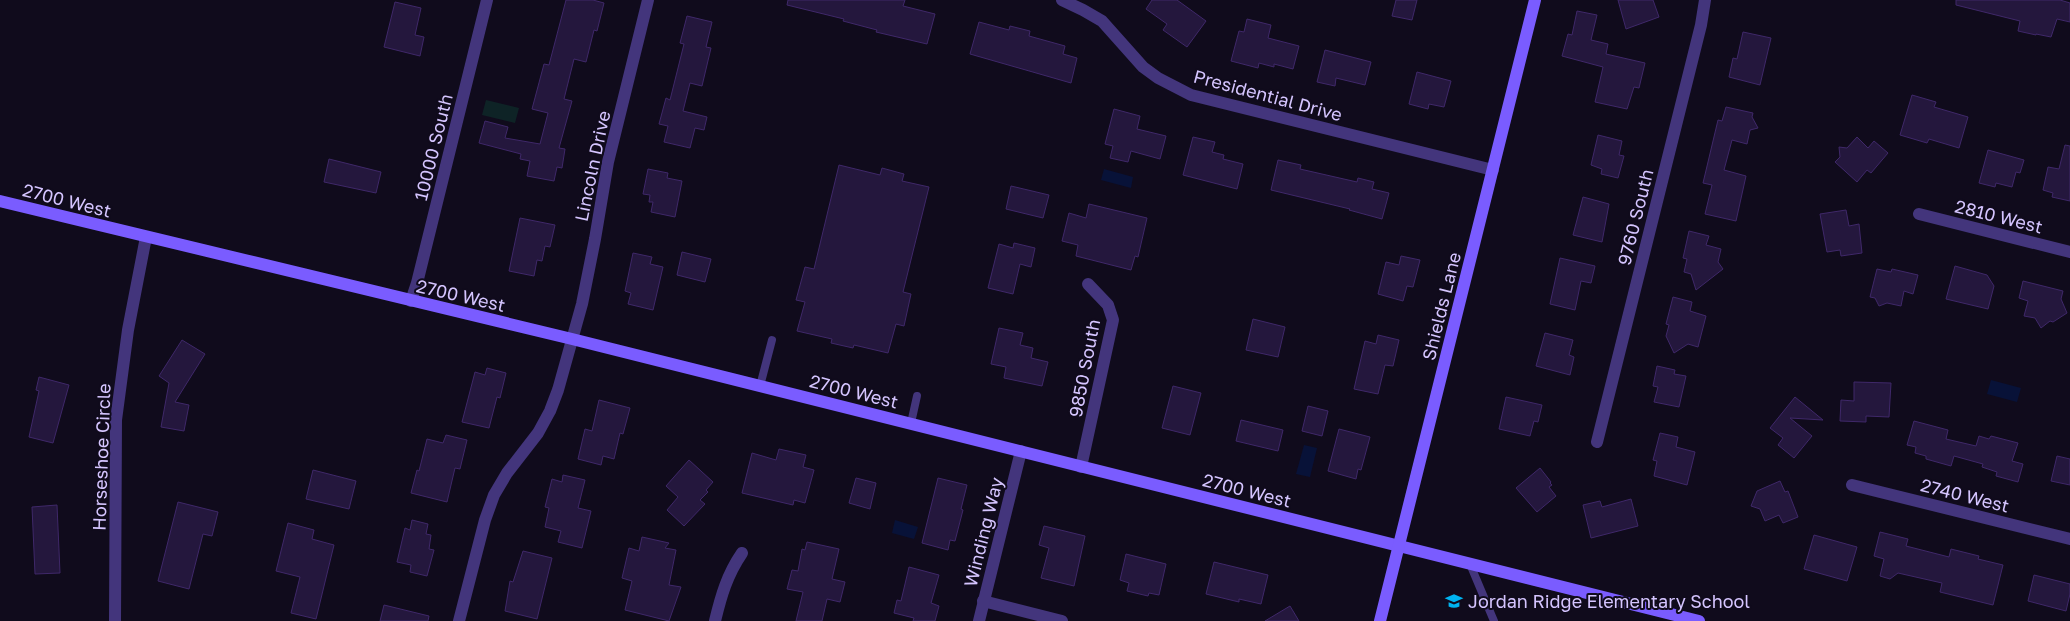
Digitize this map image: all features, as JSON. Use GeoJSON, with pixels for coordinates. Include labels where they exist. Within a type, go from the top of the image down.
{"type":"FeatureCollection","features":[{"type":"Feature","properties":{"kind":"main road","name":"Shields Lane"},"geometry":{"type":"LineString","coordinates":[[1380,621],[1535,0]]}},
{"type":"Feature","properties":{"kind":"main road","name":"2700 West"},"geometry":{"type":"LineString","coordinates":[[0,201],[572,339],[1699,621]]}},
{"type":"Feature","properties":{"kind":"street","name":"10000 South"},"geometry":{"type":"LineString","coordinates":[[411,301],[487,0]]}},
{"type":"Feature","properties":{"kind":"street","name":"Lincoln Drive"},"geometry":{"type":"LineString","coordinates":[[459,621],[485,520],[494,495],[507,473],[538,433],[550,411],[572,339],[589,271],[608,162],[648,0]]}},
{"type":"Feature","properties":{"kind":"street","name":"Presidential Drive"},"geometry":{"type":"LineString","coordinates":[[1062,0],[1102,21],[1144,67],[1166,83],[1191,95],[1493,170]]}},
{"type":"Feature","properties":{"kind":"street","name":"9760 South"},"geometry":{"type":"LineString","coordinates":[[1597,442],[1701,25],[1705,0]]}},
{"type":"Feature","properties":{"kind":"street","name":"2810 West"},"geometry":{"type":"LineString","coordinates":[[1920,214],[2070,252]]}},
{"type":"Feature","properties":{"kind":"street","name":"Horseshoe Circle"},"geometry":{"type":"LineString","coordinates":[[115,621],[116,420],[128,330],[146,237]]}},
{"type":"Feature","properties":{"kind":"street","name":"9850 South"},"geometry":{"type":"LineString","coordinates":[[1081,467],[1113,320],[1103,297],[1088,284]]}},
{"type":"Feature","properties":{"kind":"street","name":"Winding Way"},"geometry":{"type":"LineString","coordinates":[[978,621],[1020,451]]}},
{"type":"Feature","properties":{"kind":"street","name":"2740 West"},"geometry":{"type":"LineString","coordinates":[[1852,485],[2070,539]]}},
{"type":"Feature","properties":{"kind":"street"},"geometry":{"type":"LineString","coordinates":[[715,621],[722,591],[730,571],[742,553]]}},
{"type":"Feature","properties":{"kind":"street"},"geometry":{"type":"LineString","coordinates":[[983,601],[1062,621]]}},
{"type":"Feature","properties":{"kind":"lane"},"geometry":{"type":"LineString","coordinates":[[760,386],[772,340]]}},
{"type":"Feature","properties":{"kind":"lane"},"geometry":{"type":"LineString","coordinates":[[911,423],[917,396]]}},
{"type":"Feature","properties":{"kind":"lane"},"geometry":{"type":"LineString","coordinates":[[1470,564],[1494,621]]}},
{"type":"Feature","properties":{"kind":"green space"},"geometry":{"type":"Polygon","coordinates":[[[486,100],[519,108],[515,123],[482,115],[486,100]]]}},
{"type":"Feature","properties":{"kind":"water"},"geometry":{"type":"Polygon","coordinates":[[[1104,169],[1133,177],[1131,188],[1101,180],[1104,169]]]}},
{"type":"Feature","properties":{"kind":"water"},"geometry":{"type":"Polygon","coordinates":[[[1991,380],[2021,388],[2017,402],[1987,394],[1991,380]]]}},
{"type":"Feature","properties":{"kind":"water"},"geometry":{"type":"Polygon","coordinates":[[[1304,445],[1317,448],[1310,477],[1296,474],[1304,445]]]}},
{"type":"Feature","properties":{"kind":"water"},"geometry":{"type":"Polygon","coordinates":[[[895,520],[918,527],[914,539],[892,533],[895,520]]]}},
{"type":"Feature","properties":{"kind":"building"},"geometry":{"type":"Polygon","coordinates":[[[566,0],[593,0],[604,3],[597,31],[594,30],[586,62],[574,59],[564,99],[572,101],[559,148],[565,149],[562,168],[557,167],[554,181],[527,176],[530,161],[520,159],[521,154],[479,143],[485,121],[508,127],[505,138],[540,144],[548,113],[532,109],[544,64],[549,65],[566,0]]]}},
{"type":"Feature","properties":{"kind":"building"},"geometry":{"type":"Polygon","coordinates":[[[788,0],[905,0],[903,6],[935,14],[927,44],[876,32],[877,30],[843,21],[844,19],[787,5],[788,0]]]}},
{"type":"Feature","properties":{"kind":"building"},"geometry":{"type":"Polygon","coordinates":[[[1152,0],[1177,0],[1206,21],[1187,47],[1163,30],[1167,24],[1146,9],[1152,0]]]}},
{"type":"Feature","properties":{"kind":"building"},"geometry":{"type":"Polygon","coordinates":[[[1396,0],[1417,0],[1412,20],[1392,16],[1396,0]]]}},
{"type":"Feature","properties":{"kind":"building"},"geometry":{"type":"Polygon","coordinates":[[[1618,0],[1653,0],[1659,17],[1626,29],[1618,0]]]}},
{"type":"Feature","properties":{"kind":"building"},"geometry":{"type":"Polygon","coordinates":[[[1956,0],[2060,0],[2070,3],[2070,22],[2057,19],[2051,37],[2036,35],[2018,31],[2020,21],[1956,5],[1956,0]]]}},
{"type":"Feature","properties":{"kind":"building"},"geometry":{"type":"Polygon","coordinates":[[[395,2],[421,8],[415,35],[424,37],[420,56],[384,47],[395,2]]]}},
{"type":"Feature","properties":{"kind":"building"},"geometry":{"type":"Polygon","coordinates":[[[1577,11],[1597,15],[1591,40],[1608,44],[1606,54],[1645,63],[1639,88],[1634,87],[1627,109],[1595,102],[1603,67],[1562,56],[1568,34],[1572,35],[1577,11]]]}},
{"type":"Feature","properties":{"kind":"building"},"geometry":{"type":"Polygon","coordinates":[[[687,16],[712,22],[706,47],[711,48],[702,86],[690,83],[683,111],[707,117],[704,130],[695,128],[690,148],[664,142],[668,126],[659,124],[666,98],[670,100],[684,44],[680,43],[687,16]]]}},
{"type":"Feature","properties":{"kind":"building"},"geometry":{"type":"Polygon","coordinates":[[[1247,19],[1271,25],[1268,38],[1299,46],[1293,69],[1274,64],[1274,67],[1259,63],[1258,68],[1231,61],[1239,31],[1244,32],[1247,19]]]}},
{"type":"Feature","properties":{"kind":"building"},"geometry":{"type":"Polygon","coordinates":[[[979,22],[1009,30],[1010,26],[1030,31],[1029,36],[1065,46],[1063,54],[1077,58],[1071,83],[970,54],[979,22]]]}},
{"type":"Feature","properties":{"kind":"building"},"geometry":{"type":"Polygon","coordinates":[[[1743,32],[1771,38],[1760,85],[1729,77],[1733,58],[1737,59],[1743,32]]]}},
{"type":"Feature","properties":{"kind":"building"},"geometry":{"type":"Polygon","coordinates":[[[1325,50],[1371,62],[1365,85],[1336,78],[1335,86],[1317,82],[1325,50]]]}},
{"type":"Feature","properties":{"kind":"building"},"geometry":{"type":"Polygon","coordinates":[[[1417,72],[1451,81],[1444,107],[1429,104],[1428,109],[1409,104],[1417,72]]]}},
{"type":"Feature","properties":{"kind":"building"},"geometry":{"type":"Polygon","coordinates":[[[1912,95],[1936,102],[1934,107],[1968,117],[1959,148],[1929,139],[1927,143],[1900,135],[1912,95]]]}},
{"type":"Feature","properties":{"kind":"building"},"geometry":{"type":"Polygon","coordinates":[[[1726,107],[1753,113],[1752,117],[1758,128],[1750,130],[1747,144],[1732,140],[1724,170],[1746,176],[1736,221],[1705,214],[1712,185],[1703,183],[1718,120],[1722,121],[1726,107]]]}},
{"type":"Feature","properties":{"kind":"building"},"geometry":{"type":"Polygon","coordinates":[[[1114,109],[1140,116],[1137,129],[1166,136],[1160,159],[1131,151],[1128,162],[1110,158],[1113,146],[1105,144],[1114,109]]]}},
{"type":"Feature","properties":{"kind":"building"},"geometry":{"type":"Polygon","coordinates":[[[1598,135],[1622,141],[1619,155],[1624,156],[1618,178],[1601,174],[1602,169],[1591,165],[1598,135]]]}},
{"type":"Feature","properties":{"kind":"building"},"geometry":{"type":"Polygon","coordinates":[[[1193,137],[1215,142],[1212,152],[1224,155],[1223,159],[1243,164],[1237,189],[1183,175],[1193,137]]]}},
{"type":"Feature","properties":{"kind":"building"},"geometry":{"type":"Polygon","coordinates":[[[1857,137],[1868,148],[1874,141],[1888,153],[1871,173],[1867,170],[1857,182],[1835,162],[1840,157],[1839,147],[1847,148],[1857,137]]]}},
{"type":"Feature","properties":{"kind":"building"},"geometry":{"type":"Polygon","coordinates":[[[2065,145],[2070,146],[2070,201],[2052,197],[2053,193],[2043,190],[2048,167],[2059,169],[2065,145]]]}},
{"type":"Feature","properties":{"kind":"building"},"geometry":{"type":"Polygon","coordinates":[[[1988,150],[2024,160],[2020,173],[2016,172],[2012,187],[1996,183],[1995,187],[1979,183],[1988,150]]]}},
{"type":"Feature","properties":{"kind":"building"},"geometry":{"type":"Polygon","coordinates":[[[329,159],[381,172],[376,193],[324,182],[329,159]]]}},
{"type":"Feature","properties":{"kind":"building"},"geometry":{"type":"Polygon","coordinates":[[[1278,160],[1301,165],[1300,169],[1357,182],[1358,178],[1374,182],[1372,189],[1389,193],[1382,219],[1350,209],[1271,190],[1278,160]]]}},
{"type":"Feature","properties":{"kind":"building"},"geometry":{"type":"Polygon","coordinates":[[[839,165],[880,175],[882,168],[904,174],[902,181],[929,187],[903,292],[911,294],[904,326],[896,324],[888,353],[854,345],[853,348],[831,343],[832,339],[797,331],[805,302],[796,300],[805,267],[814,269],[839,165]]]}},
{"type":"Feature","properties":{"kind":"building"},"geometry":{"type":"Polygon","coordinates":[[[648,169],[668,173],[667,178],[682,181],[675,217],[651,212],[653,202],[649,202],[650,195],[643,194],[648,169]]]}},
{"type":"Feature","properties":{"kind":"building"},"geometry":{"type":"Polygon","coordinates":[[[1011,186],[1049,195],[1043,218],[1006,209],[1011,186]]]}},
{"type":"Feature","properties":{"kind":"building"},"geometry":{"type":"Polygon","coordinates":[[[1583,197],[1609,204],[1602,242],[1573,235],[1583,197]]]}},
{"type":"Feature","properties":{"kind":"building"},"geometry":{"type":"Polygon","coordinates":[[[1089,204],[1147,218],[1138,257],[1135,256],[1131,270],[1076,256],[1078,245],[1062,241],[1069,213],[1086,218],[1089,204]]]}},
{"type":"Feature","properties":{"kind":"building"},"geometry":{"type":"Polygon","coordinates":[[[1846,210],[1849,226],[1859,224],[1862,253],[1841,256],[1840,250],[1827,252],[1820,214],[1846,210]]]}},
{"type":"Feature","properties":{"kind":"building"},"geometry":{"type":"Polygon","coordinates":[[[520,218],[555,225],[550,247],[545,246],[542,261],[537,260],[534,276],[509,271],[520,218]]]}},
{"type":"Feature","properties":{"kind":"building"},"geometry":{"type":"Polygon","coordinates":[[[1689,231],[1709,236],[1706,245],[1721,249],[1718,262],[1723,269],[1696,290],[1691,274],[1684,272],[1687,259],[1683,258],[1689,231]]]}},
{"type":"Feature","properties":{"kind":"building"},"geometry":{"type":"Polygon","coordinates":[[[1014,243],[1035,248],[1031,267],[1020,264],[1013,294],[988,288],[999,244],[1013,248],[1014,243]]]}},
{"type":"Feature","properties":{"kind":"building"},"geometry":{"type":"Polygon","coordinates":[[[682,252],[711,259],[705,282],[677,275],[682,252]]]}},
{"type":"Feature","properties":{"kind":"building"},"geometry":{"type":"Polygon","coordinates":[[[633,253],[652,257],[650,264],[663,267],[653,310],[628,304],[631,293],[625,291],[633,253]]]}},
{"type":"Feature","properties":{"kind":"building"},"geometry":{"type":"Polygon","coordinates":[[[1401,256],[1420,260],[1413,287],[1407,286],[1403,301],[1378,294],[1386,262],[1399,265],[1401,256]]]}},
{"type":"Feature","properties":{"kind":"building"},"geometry":{"type":"Polygon","coordinates":[[[1560,258],[1595,266],[1591,283],[1581,281],[1575,310],[1550,304],[1560,258]]]}},
{"type":"Feature","properties":{"kind":"building"},"geometry":{"type":"Polygon","coordinates":[[[1955,266],[1987,275],[1994,286],[1988,309],[1946,299],[1955,266]]]}},
{"type":"Feature","properties":{"kind":"building"},"geometry":{"type":"Polygon","coordinates":[[[1877,269],[1891,272],[1892,269],[1918,275],[1913,294],[1904,291],[1901,306],[1887,303],[1879,306],[1875,298],[1870,297],[1877,269]]]}},
{"type":"Feature","properties":{"kind":"building"},"geometry":{"type":"Polygon","coordinates":[[[2023,281],[2063,291],[2061,299],[2067,313],[2053,322],[2050,321],[2041,328],[2035,318],[2024,316],[2028,301],[2019,298],[2023,281]]]}},
{"type":"Feature","properties":{"kind":"building"},"geometry":{"type":"Polygon","coordinates":[[[1673,297],[1692,302],[1690,311],[1706,316],[1698,347],[1688,344],[1674,353],[1666,336],[1669,325],[1666,324],[1673,297]]]}},
{"type":"Feature","properties":{"kind":"building"},"geometry":{"type":"Polygon","coordinates":[[[1253,319],[1285,327],[1278,357],[1246,350],[1253,319]]]}},
{"type":"Feature","properties":{"kind":"building"},"geometry":{"type":"Polygon","coordinates":[[[999,328],[1023,333],[1020,345],[1033,348],[1031,358],[1048,362],[1042,386],[1004,378],[1006,367],[991,364],[999,328]]]}},
{"type":"Feature","properties":{"kind":"building"},"geometry":{"type":"Polygon","coordinates":[[[1545,333],[1573,340],[1569,355],[1574,357],[1570,375],[1536,366],[1545,333]]]}},
{"type":"Feature","properties":{"kind":"building"},"geometry":{"type":"Polygon","coordinates":[[[1378,335],[1399,340],[1393,366],[1385,365],[1378,394],[1354,389],[1365,341],[1376,344],[1378,335]]]}},
{"type":"Feature","properties":{"kind":"building"},"geometry":{"type":"Polygon","coordinates":[[[182,340],[205,354],[175,402],[189,405],[184,431],[161,427],[169,383],[159,376],[182,340]]]}},
{"type":"Feature","properties":{"kind":"building"},"geometry":{"type":"Polygon","coordinates":[[[1657,366],[1675,370],[1674,374],[1686,376],[1679,407],[1654,402],[1658,387],[1653,386],[1657,366]]]}},
{"type":"Feature","properties":{"kind":"building"},"geometry":{"type":"Polygon","coordinates":[[[487,368],[506,373],[500,398],[497,397],[489,428],[462,422],[475,372],[485,375],[487,368]]]}},
{"type":"Feature","properties":{"kind":"building"},"geometry":{"type":"Polygon","coordinates":[[[39,377],[69,385],[53,443],[29,437],[39,391],[36,390],[39,377]]]}},
{"type":"Feature","properties":{"kind":"building"},"geometry":{"type":"Polygon","coordinates":[[[1854,382],[1891,383],[1889,417],[1866,416],[1866,422],[1840,421],[1841,400],[1854,401],[1854,382]]]}},
{"type":"Feature","properties":{"kind":"building"},"geometry":{"type":"Polygon","coordinates":[[[1173,386],[1201,393],[1190,435],[1162,428],[1173,386]]]}},
{"type":"Feature","properties":{"kind":"building"},"geometry":{"type":"Polygon","coordinates":[[[1506,397],[1542,405],[1538,422],[1534,421],[1530,436],[1499,429],[1506,397]]]}},
{"type":"Feature","properties":{"kind":"building"},"geometry":{"type":"Polygon","coordinates":[[[1795,397],[1823,420],[1790,418],[1812,436],[1794,458],[1778,445],[1783,438],[1770,428],[1795,397]]]}},
{"type":"Feature","properties":{"kind":"building"},"geometry":{"type":"Polygon","coordinates":[[[599,400],[630,408],[623,434],[620,433],[614,459],[603,456],[601,465],[578,459],[585,429],[592,431],[599,400]]]}},
{"type":"Feature","properties":{"kind":"building"},"geometry":{"type":"Polygon","coordinates":[[[1308,406],[1328,411],[1322,436],[1302,431],[1308,406]]]}},
{"type":"Feature","properties":{"kind":"building"},"geometry":{"type":"Polygon","coordinates":[[[1241,420],[1283,430],[1278,451],[1236,441],[1241,420]]]}},
{"type":"Feature","properties":{"kind":"building"},"geometry":{"type":"Polygon","coordinates":[[[1914,421],[1948,430],[1946,439],[1976,446],[1979,436],[1989,439],[1991,436],[2018,443],[2012,461],[2023,464],[2018,482],[1996,476],[1997,472],[1982,467],[1983,464],[1954,456],[1951,466],[1926,459],[1926,456],[1915,453],[1916,447],[1907,445],[1914,421]]]}},
{"type":"Feature","properties":{"kind":"building"},"geometry":{"type":"Polygon","coordinates":[[[1339,429],[1370,437],[1361,470],[1358,469],[1356,479],[1328,471],[1339,429]]]}},
{"type":"Feature","properties":{"kind":"building"},"geometry":{"type":"Polygon","coordinates":[[[1660,433],[1678,437],[1676,447],[1695,452],[1687,485],[1654,476],[1657,461],[1653,460],[1660,433]]]}},
{"type":"Feature","properties":{"kind":"building"},"geometry":{"type":"Polygon","coordinates":[[[446,435],[467,440],[460,469],[455,468],[447,502],[411,493],[427,439],[443,443],[446,435]]]}},
{"type":"Feature","properties":{"kind":"building"},"geometry":{"type":"Polygon","coordinates":[[[779,449],[806,455],[803,467],[814,470],[805,503],[794,500],[793,505],[742,493],[752,453],[776,460],[779,449]]]}},
{"type":"Feature","properties":{"kind":"building"},"geometry":{"type":"Polygon","coordinates":[[[2057,456],[2070,459],[2070,485],[2051,481],[2057,456]]]}},
{"type":"Feature","properties":{"kind":"building"},"geometry":{"type":"Polygon","coordinates":[[[689,460],[713,482],[706,490],[708,492],[700,500],[705,504],[684,526],[667,510],[678,497],[666,486],[689,460]]]}},
{"type":"Feature","properties":{"kind":"building"},"geometry":{"type":"Polygon","coordinates":[[[1540,468],[1551,482],[1552,485],[1549,487],[1556,496],[1537,512],[1516,488],[1540,468]]]}},
{"type":"Feature","properties":{"kind":"building"},"geometry":{"type":"Polygon","coordinates":[[[313,470],[356,481],[349,509],[306,499],[313,470]]]}},
{"type":"Feature","properties":{"kind":"building"},"geometry":{"type":"Polygon","coordinates":[[[563,475],[585,480],[578,508],[591,511],[582,548],[558,542],[561,531],[545,527],[549,508],[545,507],[552,479],[562,482],[563,475]]]}},
{"type":"Feature","properties":{"kind":"building"},"geometry":{"type":"Polygon","coordinates":[[[856,478],[876,483],[870,509],[849,503],[856,478]]]}},
{"type":"Feature","properties":{"kind":"building"},"geometry":{"type":"Polygon","coordinates":[[[938,478],[967,485],[955,541],[950,540],[948,550],[922,543],[938,478]]]}},
{"type":"Feature","properties":{"kind":"building"},"geometry":{"type":"Polygon","coordinates":[[[1780,481],[1785,492],[1788,491],[1798,517],[1783,523],[1779,515],[1765,521],[1760,509],[1751,506],[1757,491],[1780,481]]]}},
{"type":"Feature","properties":{"kind":"building"},"geometry":{"type":"Polygon","coordinates":[[[1631,499],[1638,526],[1591,538],[1583,505],[1600,501],[1602,507],[1631,499]]]}},
{"type":"Feature","properties":{"kind":"building"},"geometry":{"type":"Polygon","coordinates":[[[178,502],[218,512],[212,536],[203,534],[189,589],[158,581],[178,502]]]}},
{"type":"Feature","properties":{"kind":"building"},"geometry":{"type":"Polygon","coordinates":[[[57,505],[60,573],[35,574],[32,507],[57,505]]]}},
{"type":"Feature","properties":{"kind":"building"},"geometry":{"type":"Polygon","coordinates":[[[412,520],[428,524],[426,534],[431,535],[429,549],[434,550],[427,576],[410,572],[411,565],[397,562],[405,528],[410,530],[412,520]]]}},
{"type":"Feature","properties":{"kind":"building"},"geometry":{"type":"Polygon","coordinates":[[[288,523],[314,530],[312,539],[334,545],[316,619],[291,613],[300,577],[276,571],[288,523]]]}},
{"type":"Feature","properties":{"kind":"building"},"geometry":{"type":"Polygon","coordinates":[[[1044,526],[1085,536],[1074,586],[1041,578],[1049,548],[1039,545],[1044,526]]]}},
{"type":"Feature","properties":{"kind":"building"},"geometry":{"type":"Polygon","coordinates":[[[1880,532],[1908,539],[1906,546],[1949,557],[1951,549],[1979,556],[1978,559],[2003,565],[1993,605],[1940,592],[1942,583],[1898,573],[1890,579],[1880,576],[1884,559],[1874,556],[1880,532]]]}},
{"type":"Feature","properties":{"kind":"building"},"geometry":{"type":"Polygon","coordinates":[[[1814,535],[1857,547],[1847,581],[1804,569],[1814,535]]]}},
{"type":"Feature","properties":{"kind":"building"},"geometry":{"type":"Polygon","coordinates":[[[642,537],[669,543],[665,548],[676,550],[669,585],[681,587],[669,621],[625,610],[632,581],[622,578],[629,548],[639,551],[642,537]]]}},
{"type":"Feature","properties":{"kind":"building"},"geometry":{"type":"Polygon","coordinates":[[[807,542],[839,549],[832,579],[845,582],[840,602],[827,599],[822,621],[796,621],[803,592],[787,589],[792,570],[798,571],[802,549],[805,550],[807,542]]]}},
{"type":"Feature","properties":{"kind":"building"},"geometry":{"type":"Polygon","coordinates":[[[523,551],[552,558],[537,619],[505,611],[510,581],[513,582],[523,551]]]}},
{"type":"Feature","properties":{"kind":"building"},"geometry":{"type":"Polygon","coordinates":[[[1126,554],[1166,564],[1159,595],[1149,593],[1148,596],[1127,591],[1129,583],[1120,580],[1126,554]]]}},
{"type":"Feature","properties":{"kind":"building"},"geometry":{"type":"Polygon","coordinates":[[[1214,562],[1268,575],[1261,604],[1239,599],[1239,602],[1206,594],[1214,562]]]}},
{"type":"Feature","properties":{"kind":"building"},"geometry":{"type":"Polygon","coordinates":[[[909,567],[939,575],[931,603],[939,606],[935,621],[913,621],[914,618],[894,613],[897,600],[901,601],[909,567]]]}},
{"type":"Feature","properties":{"kind":"building"},"geometry":{"type":"Polygon","coordinates":[[[2034,575],[2070,584],[2066,611],[2028,601],[2034,575]]]}},
{"type":"Feature","properties":{"kind":"building"},"geometry":{"type":"Polygon","coordinates":[[[384,605],[429,616],[428,621],[380,621],[384,605]]]}},
{"type":"Feature","properties":{"kind":"building"},"geometry":{"type":"Polygon","coordinates":[[[1290,606],[1299,621],[1265,621],[1290,606]]]}},
{"type":"Feature","properties":{"kind":"place","name":"Jordan Ridge Elementary School"},"geometry":{"type":"Point","coordinates":[1454,601]}}]}
